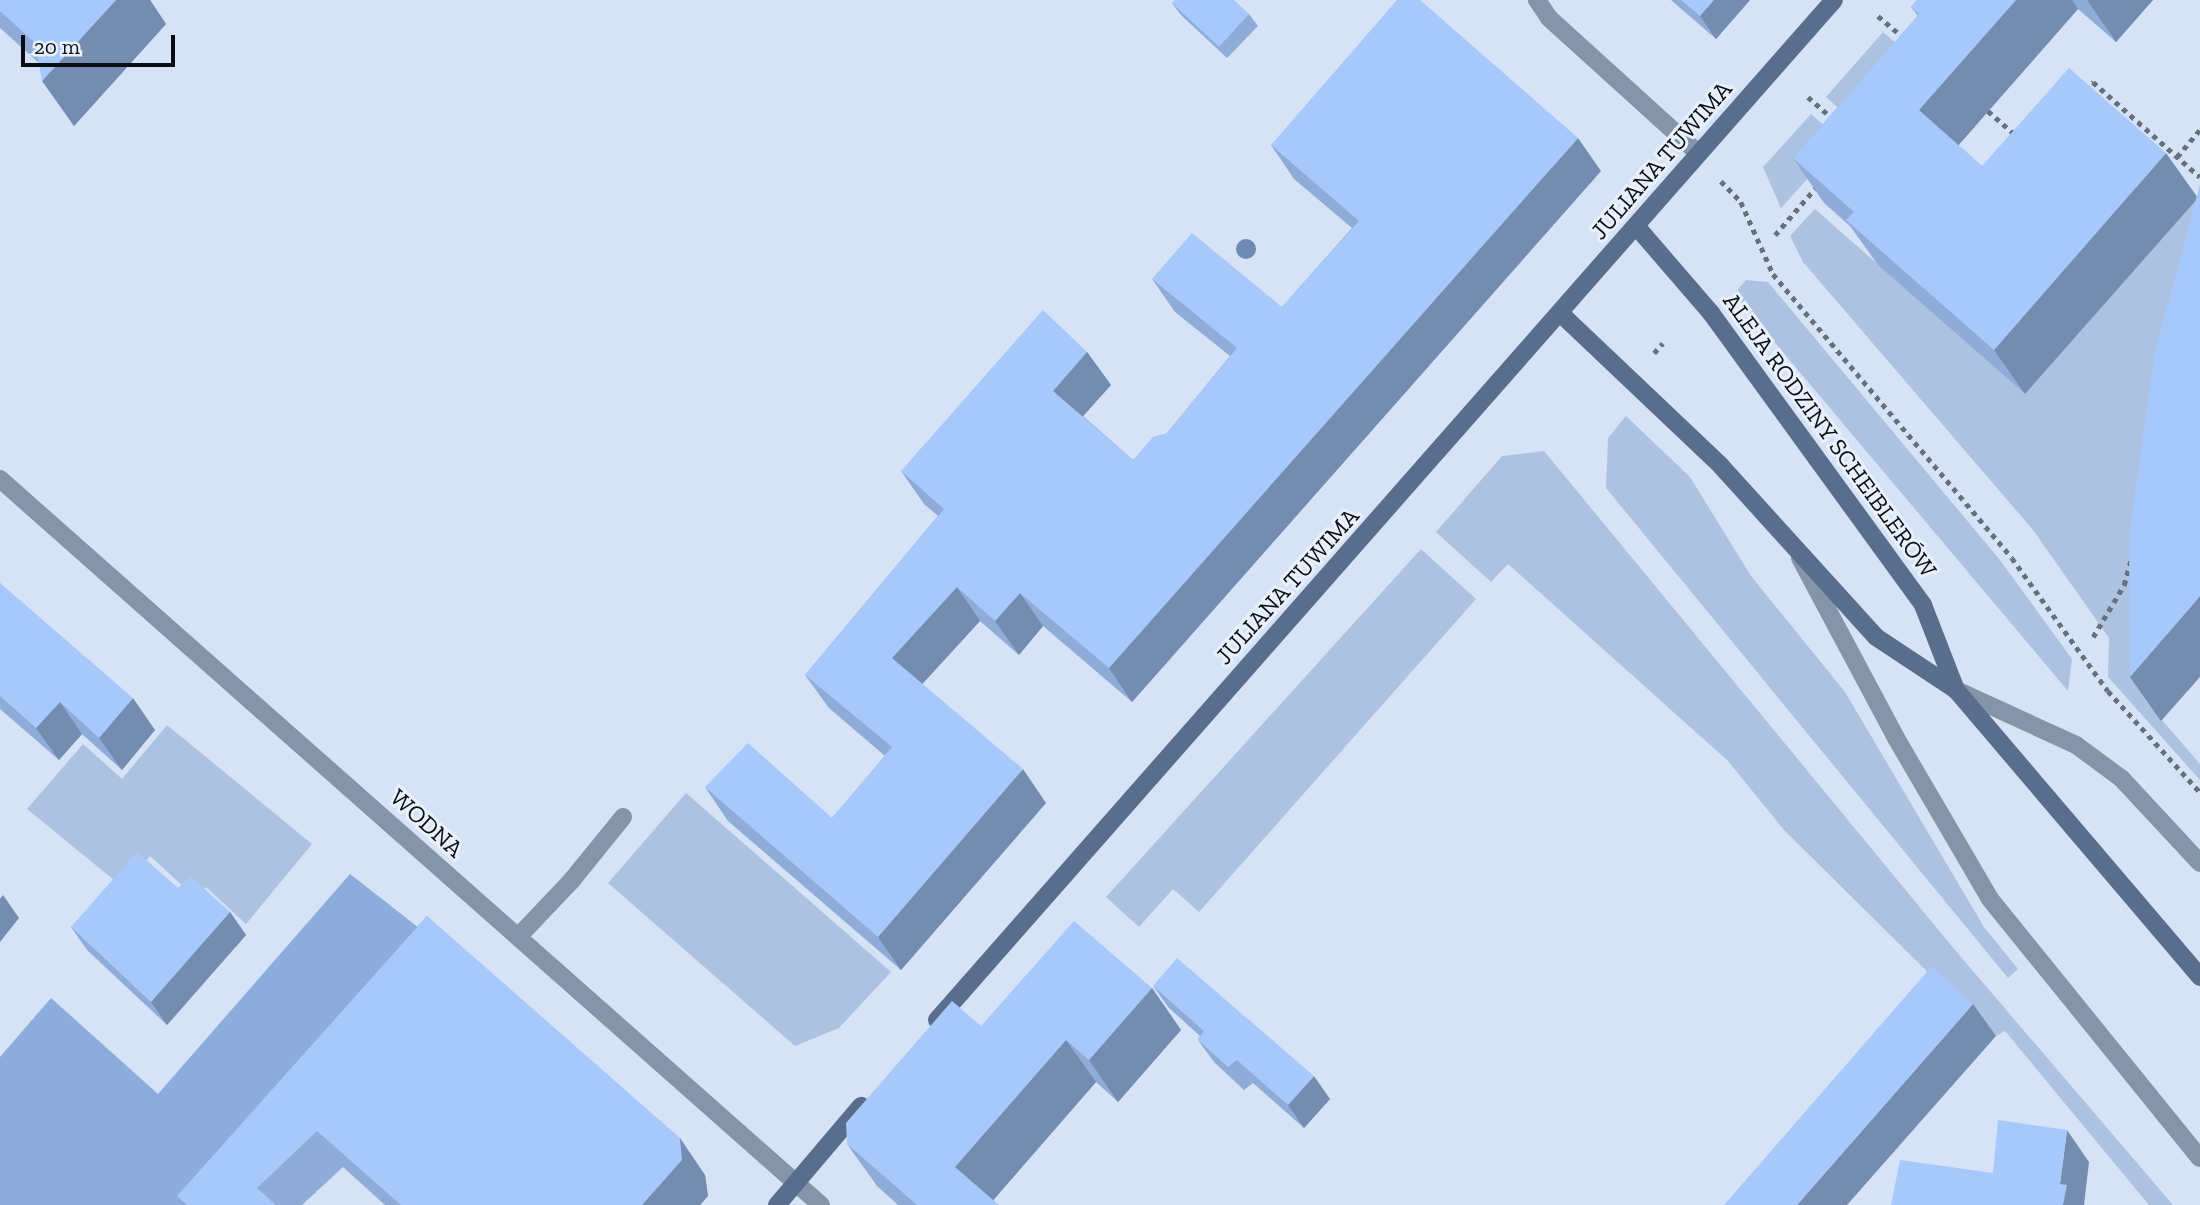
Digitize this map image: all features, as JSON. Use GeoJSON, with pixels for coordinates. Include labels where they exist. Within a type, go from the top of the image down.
{"type":"FeatureCollection","features":[{"type":"Feature","properties":{"kind":"street"},"geometry":{"type":"LineString","coordinates":[[1537,0],[1549,18],[1698,155]]}},
{"type":"Feature","properties":{"kind":"street","name":"JULIANA TUWIMA"},"geometry":{"type":"LineString","coordinates":[[921,1038],[1834,0]]}},
{"type":"Feature","properties":{"kind":"street","name":"ALEJA RODZINY SCHEIBLERÓW"},"geometry":{"type":"LineString","coordinates":[[1636,226],[1711,313],[1923,605],[1956,690]]}},
{"type":"Feature","properties":{"kind":"street","name":"ALEJA RODZINY SCHEIBLERÓW"},"geometry":{"type":"LineString","coordinates":[[1560,313],[1721,466],[1791,539],[1877,637],[1956,690],[2200,977]]}},
{"type":"Feature","properties":{"kind":"street","name":"WODNA"},"geometry":{"type":"LineString","coordinates":[[0,479],[821,1205]]}},
{"type":"Feature","properties":{"kind":"street"},"geometry":{"type":"LineString","coordinates":[[1791,539],[1896,738],[1990,899],[2200,1158]]}},
{"type":"Feature","properties":{"kind":"street"},"geometry":{"type":"LineString","coordinates":[[1956,690],[2076,745],[2121,778],[2200,863]]}},
{"type":"Feature","properties":{"kind":"street"},"geometry":{"type":"LineString","coordinates":[[518,937],[572,880],[623,817]]}},
{"type":"Feature","properties":{"kind":"street"},"geometry":{"type":"LineString","coordinates":[[777,1205],[876,1088]]}},
{"type":"Feature","properties":{"kind":"path"},"geometry":{"type":"LineString","coordinates":[[1878,16],[1912,46]]}},
{"type":"Feature","properties":{"kind":"path"},"geometry":{"type":"LineString","coordinates":[[2085,92],[2093,82],[2200,177]]}},
{"type":"Feature","properties":{"kind":"path"},"geometry":{"type":"LineString","coordinates":[[1808,97],[1842,127]]}},
{"type":"Feature","properties":{"kind":"path"},"geometry":{"type":"LineString","coordinates":[[1988,111],[2025,143]]}},
{"type":"Feature","properties":{"kind":"path"},"geometry":{"type":"LineString","coordinates":[[2177,157],[2200,130]]}},
{"type":"Feature","properties":{"kind":"path"},"geometry":{"type":"LineString","coordinates":[[1698,155],[1741,202],[1773,274],[2012,558],[2108,691],[2200,792]]}},
{"type":"Feature","properties":{"kind":"path"},"geometry":{"type":"LineString","coordinates":[[1775,234],[1821,182]]}},
{"type":"Feature","properties":{"kind":"path"},"geometry":{"type":"LineString","coordinates":[[1651,357],[1663,343]]}},
{"type":"Feature","properties":{"kind":"path"},"geometry":{"type":"LineString","coordinates":[[2093,637],[2124,585],[2134,549]]}},
{"type":"Feature","properties":{"kind":"shaded area"},"geometry":{"type":"Polygon","coordinates":[[[1883,32],[1916,61],[1858,126],[1826,97],[1883,32]]]}},
{"type":"Feature","properties":{"kind":"shaded area"},"geometry":{"type":"Polygon","coordinates":[[[1811,114],[1842,141],[1781,208],[1763,167],[1811,114]]]}},
{"type":"Feature","properties":{"kind":"shaded area"},"geometry":{"type":"Polygon","coordinates":[[[2198,198],[2161,719],[2200,764],[2200,780],[2108,677],[2109,638],[2033,530],[1803,262],[1790,236],[1815,209],[2025,394],[2198,198]]]}},
{"type":"Feature","properties":{"kind":"shaded area"},"geometry":{"type":"Polygon","coordinates":[[[1746,280],[1768,282],[2000,560],[2072,659],[2068,691],[1734,294],[1746,280]]]}},
{"type":"Feature","properties":{"kind":"shaded area"},"geometry":{"type":"Polygon","coordinates":[[[1626,416],[1690,477],[1751,576],[1845,692],[1984,927],[2018,969],[2008,978],[1606,488],[1608,438],[1626,416]]]}},
{"type":"Feature","properties":{"kind":"shaded area"},"geometry":{"type":"Polygon","coordinates":[[[1544,451],[1955,950],[2173,1205],[2149,1205],[2005,1031],[1996,1036],[1954,998],[1784,830],[1728,761],[1508,564],[1491,582],[1436,532],[1502,456],[1544,451]]]}},
{"type":"Feature","properties":{"kind":"shaded area"},"geometry":{"type":"Polygon","coordinates":[[[1421,549],[1476,599],[1199,912],[1173,889],[1139,927],[1106,897],[1421,549]]]}},
{"type":"Feature","properties":{"kind":"shaded area"},"geometry":{"type":"Polygon","coordinates":[[[167,725],[312,844],[246,924],[206,887],[196,898],[150,856],[125,889],[27,809],[83,744],[122,779],[167,725]]]}},
{"type":"Feature","properties":{"kind":"shaded area"},"geometry":{"type":"Polygon","coordinates":[[[686,793],[891,972],[839,1028],[795,1046],[608,883],[686,793]]]}},
{"type":"Feature","properties":{"kind":"shaded area"},"geometry":{"type":"Polygon","coordinates":[[[350,874],[437,942],[203,1205],[0,1205],[0,1057],[51,998],[158,1094],[350,874]]]}},
{"type":"Feature","properties":{"kind":"building"},"geometry":{"type":"Polygon","coordinates":[[[0,0],[116,0],[42,81],[35,43],[0,11],[0,0]]]}},
{"type":"Feature","properties":{"kind":"building"},"geometry":{"type":"Polygon","coordinates":[[[1175,0],[1234,0],[1249,14],[1219,47],[1172,3],[1175,0]]]}},
{"type":"Feature","properties":{"kind":"building"},"geometry":{"type":"Polygon","coordinates":[[[1397,0],[1420,0],[1578,138],[1109,668],[1020,593],[995,621],[957,587],[892,658],[1023,769],[878,937],[705,787],[748,743],[832,818],[892,747],[805,675],[944,509],[901,471],[1043,310],[1087,352],[1053,391],[1133,460],[1153,437],[1167,433],[1237,348],[1152,279],[1192,233],[1282,307],[1359,221],[1271,145],[1397,0]]]}},
{"type":"Feature","properties":{"kind":"building"},"geometry":{"type":"Polygon","coordinates":[[[1681,0],[1714,0],[1700,16],[1681,0]]]}},
{"type":"Feature","properties":{"kind":"building"},"geometry":{"type":"Polygon","coordinates":[[[1917,0],[2016,0],[1919,110],[1982,166],[2069,68],[2166,153],[1994,350],[1846,220],[1854,212],[1793,158],[1919,14],[1911,7],[1917,0]]]}},
{"type":"Feature","properties":{"kind":"building"},"geometry":{"type":"Polygon","coordinates":[[[2200,184],[2200,596],[2130,677],[2129,538],[2154,355],[2200,184]]]}},
{"type":"Feature","properties":{"kind":"building"},"geometry":{"type":"Polygon","coordinates":[[[0,583],[133,698],[99,738],[60,702],[36,728],[0,696],[0,583]]]}},
{"type":"Feature","properties":{"kind":"building"},"geometry":{"type":"Polygon","coordinates":[[[137,852],[178,888],[190,876],[230,912],[151,1002],[71,927],[137,852]]]}},
{"type":"Feature","properties":{"kind":"building"},"geometry":{"type":"Polygon","coordinates":[[[427,916],[680,1138],[682,1160],[642,1205],[401,1205],[317,1131],[257,1188],[276,1205],[187,1205],[177,1196],[427,916]]]}},
{"type":"Feature","properties":{"kind":"building"},"geometry":{"type":"Polygon","coordinates":[[[1074,921],[1152,988],[1089,1060],[1066,1040],[955,1167],[999,1205],[917,1205],[847,1144],[846,1123],[952,1001],[981,1026],[1074,921]]]}},
{"type":"Feature","properties":{"kind":"building"},"geometry":{"type":"Polygon","coordinates":[[[1177,958],[1314,1076],[1288,1105],[1237,1060],[1228,1067],[1198,1040],[1204,1031],[1153,986],[1177,958]]]}},
{"type":"Feature","properties":{"kind":"building"},"geometry":{"type":"Polygon","coordinates":[[[1932,966],[1973,1004],[1797,1205],[1724,1205],[1932,966]]]}},
{"type":"Feature","properties":{"kind":"building"},"geometry":{"type":"Polygon","coordinates":[[[1998,1120],[2067,1130],[2060,1184],[2067,1185],[2063,1205],[1891,1205],[1900,1160],[1993,1173],[1998,1120]]]}}]}
